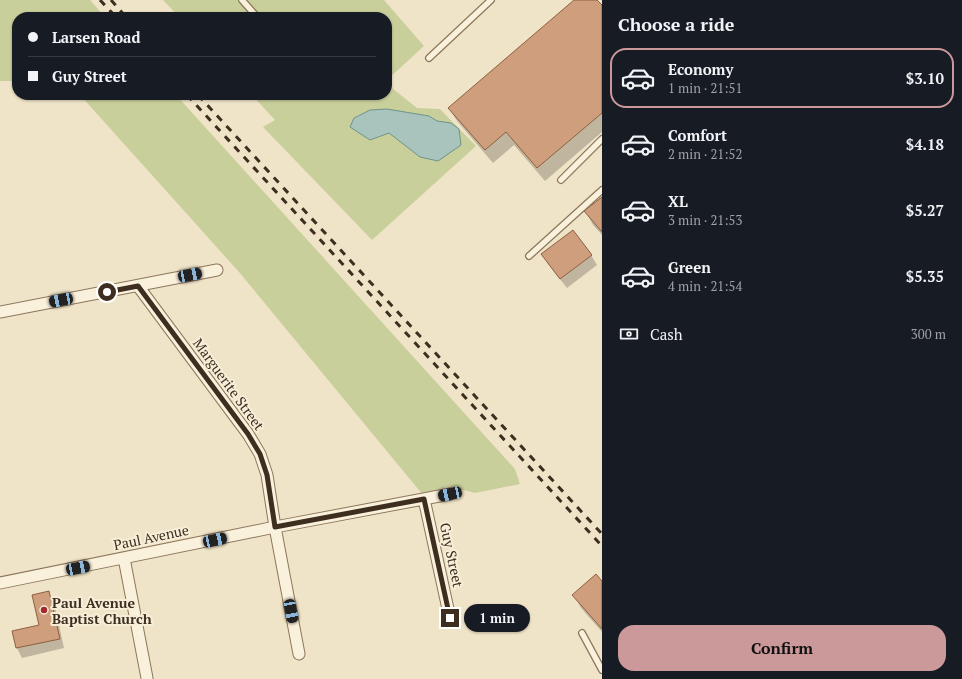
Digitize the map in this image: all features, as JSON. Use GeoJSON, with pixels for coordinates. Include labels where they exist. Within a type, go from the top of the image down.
{"type":"FeatureCollection","features":[{"type":"Feature","properties":{"kind":"street"},"geometry":{"type":"LineString","coordinates":[[0,312],[217,270]]}},
{"type":"Feature","properties":{"kind":"street","name":"Marguerite Street"},"geometry":{"type":"LineString","coordinates":[[138,286],[248,434],[260,454],[267,475],[275,527],[299,654]]}},
{"type":"Feature","properties":{"kind":"street","name":"Paul Avenue"},"geometry":{"type":"LineString","coordinates":[[0,583],[275,527],[450,494]]}},
{"type":"Feature","properties":{"kind":"street","name":"Guy Street"},"geometry":{"type":"LineString","coordinates":[[424,499],[450,618]]}},
{"type":"Feature","properties":{"kind":"street"},"geometry":{"type":"LineString","coordinates":[[124,558],[147,678]]}},
{"type":"Feature","properties":{"kind":"lane"},"geometry":{"type":"LineString","coordinates":[[242,0],[253,12]]}},
{"type":"Feature","properties":{"kind":"lane"},"geometry":{"type":"LineString","coordinates":[[429,58],[491,0]]}},
{"type":"Feature","properties":{"kind":"lane"},"geometry":{"type":"LineString","coordinates":[[562,180],[602,139]]}},
{"type":"Feature","properties":{"kind":"lane"},"geometry":{"type":"LineString","coordinates":[[529,256],[602,190]]}},
{"type":"Feature","properties":{"kind":"lane"},"geometry":{"type":"LineString","coordinates":[[582,633],[602,670]]}},
{"type":"Feature","properties":{"kind":"green space"},"geometry":{"type":"Polygon","coordinates":[[[0,0],[90,0],[101,12],[12,12],[12,81],[0,81],[0,0]]]}},
{"type":"Feature","properties":{"kind":"green space"},"geometry":{"type":"Polygon","coordinates":[[[163,0],[384,0],[424,46],[392,75],[392,12],[174,12],[163,0]]]}},
{"type":"Feature","properties":{"kind":"green space"},"geometry":{"type":"Polygon","coordinates":[[[392,88],[417,108],[440,109],[476,146],[372,240],[263,127],[275,120],[257,100],[392,100],[392,88]]]}},
{"type":"Feature","properties":{"kind":"green space"},"geometry":{"type":"Polygon","coordinates":[[[84,100],[181,100],[515,469],[520,484],[475,493],[448,486],[423,495],[239,272],[84,100]]]}},
{"type":"Feature","properties":{"kind":"water"},"geometry":{"type":"Polygon","coordinates":[[[387,109],[429,116],[437,121],[451,123],[459,129],[461,145],[438,161],[420,157],[389,133],[370,140],[350,127],[354,118],[370,110],[387,109]]]}},
{"type":"Feature","properties":{"kind":"building"},"geometry":{"type":"Polygon","coordinates":[[[574,0],[597,0],[602,5],[602,113],[537,168],[506,132],[485,150],[448,108],[574,0]]]}},
{"type":"Feature","properties":{"kind":"building"},"geometry":{"type":"Polygon","coordinates":[[[602,197],[602,232],[584,211],[602,197]]]}},
{"type":"Feature","properties":{"kind":"building"},"geometry":{"type":"Polygon","coordinates":[[[573,230],[592,255],[560,279],[541,254],[573,230]]]}},
{"type":"Feature","properties":{"kind":"building"},"geometry":{"type":"Polygon","coordinates":[[[596,574],[602,581],[602,629],[572,595],[596,574]]]}},
{"type":"Feature","properties":{"kind":"building","name":"Paul Avenue Baptist Church"},"geometry":{"type":"Polygon","coordinates":[[[49,591],[60,639],[16,648],[12,631],[39,625],[32,595],[49,591]]]}},
{"type":"Feature","properties":{"kind":"railway"},"geometry":{"type":"LineString","coordinates":[[100,0],[111,12]]}},
{"type":"Feature","properties":{"kind":"railway"},"geometry":{"type":"LineString","coordinates":[[111,0],[122,12]]}},
{"type":"Feature","properties":{"kind":"railway"},"geometry":{"type":"LineString","coordinates":[[192,100],[602,546]]}},
{"type":"Feature","properties":{"kind":"railway"},"geometry":{"type":"LineString","coordinates":[[203,100],[602,534]]}},
{"type":"Feature","properties":{"kind":"place","name":"Paul Avenue Baptist Church"},"geometry":{"type":"Point","coordinates":[44,610]}},
{"type":"Feature","properties":{"kind":"route"},"geometry":{"type":"LineString","coordinates":[[107,292],[138,286],[248,434],[260,454],[267,475],[275,527],[424,499],[450,618]]}}]}
